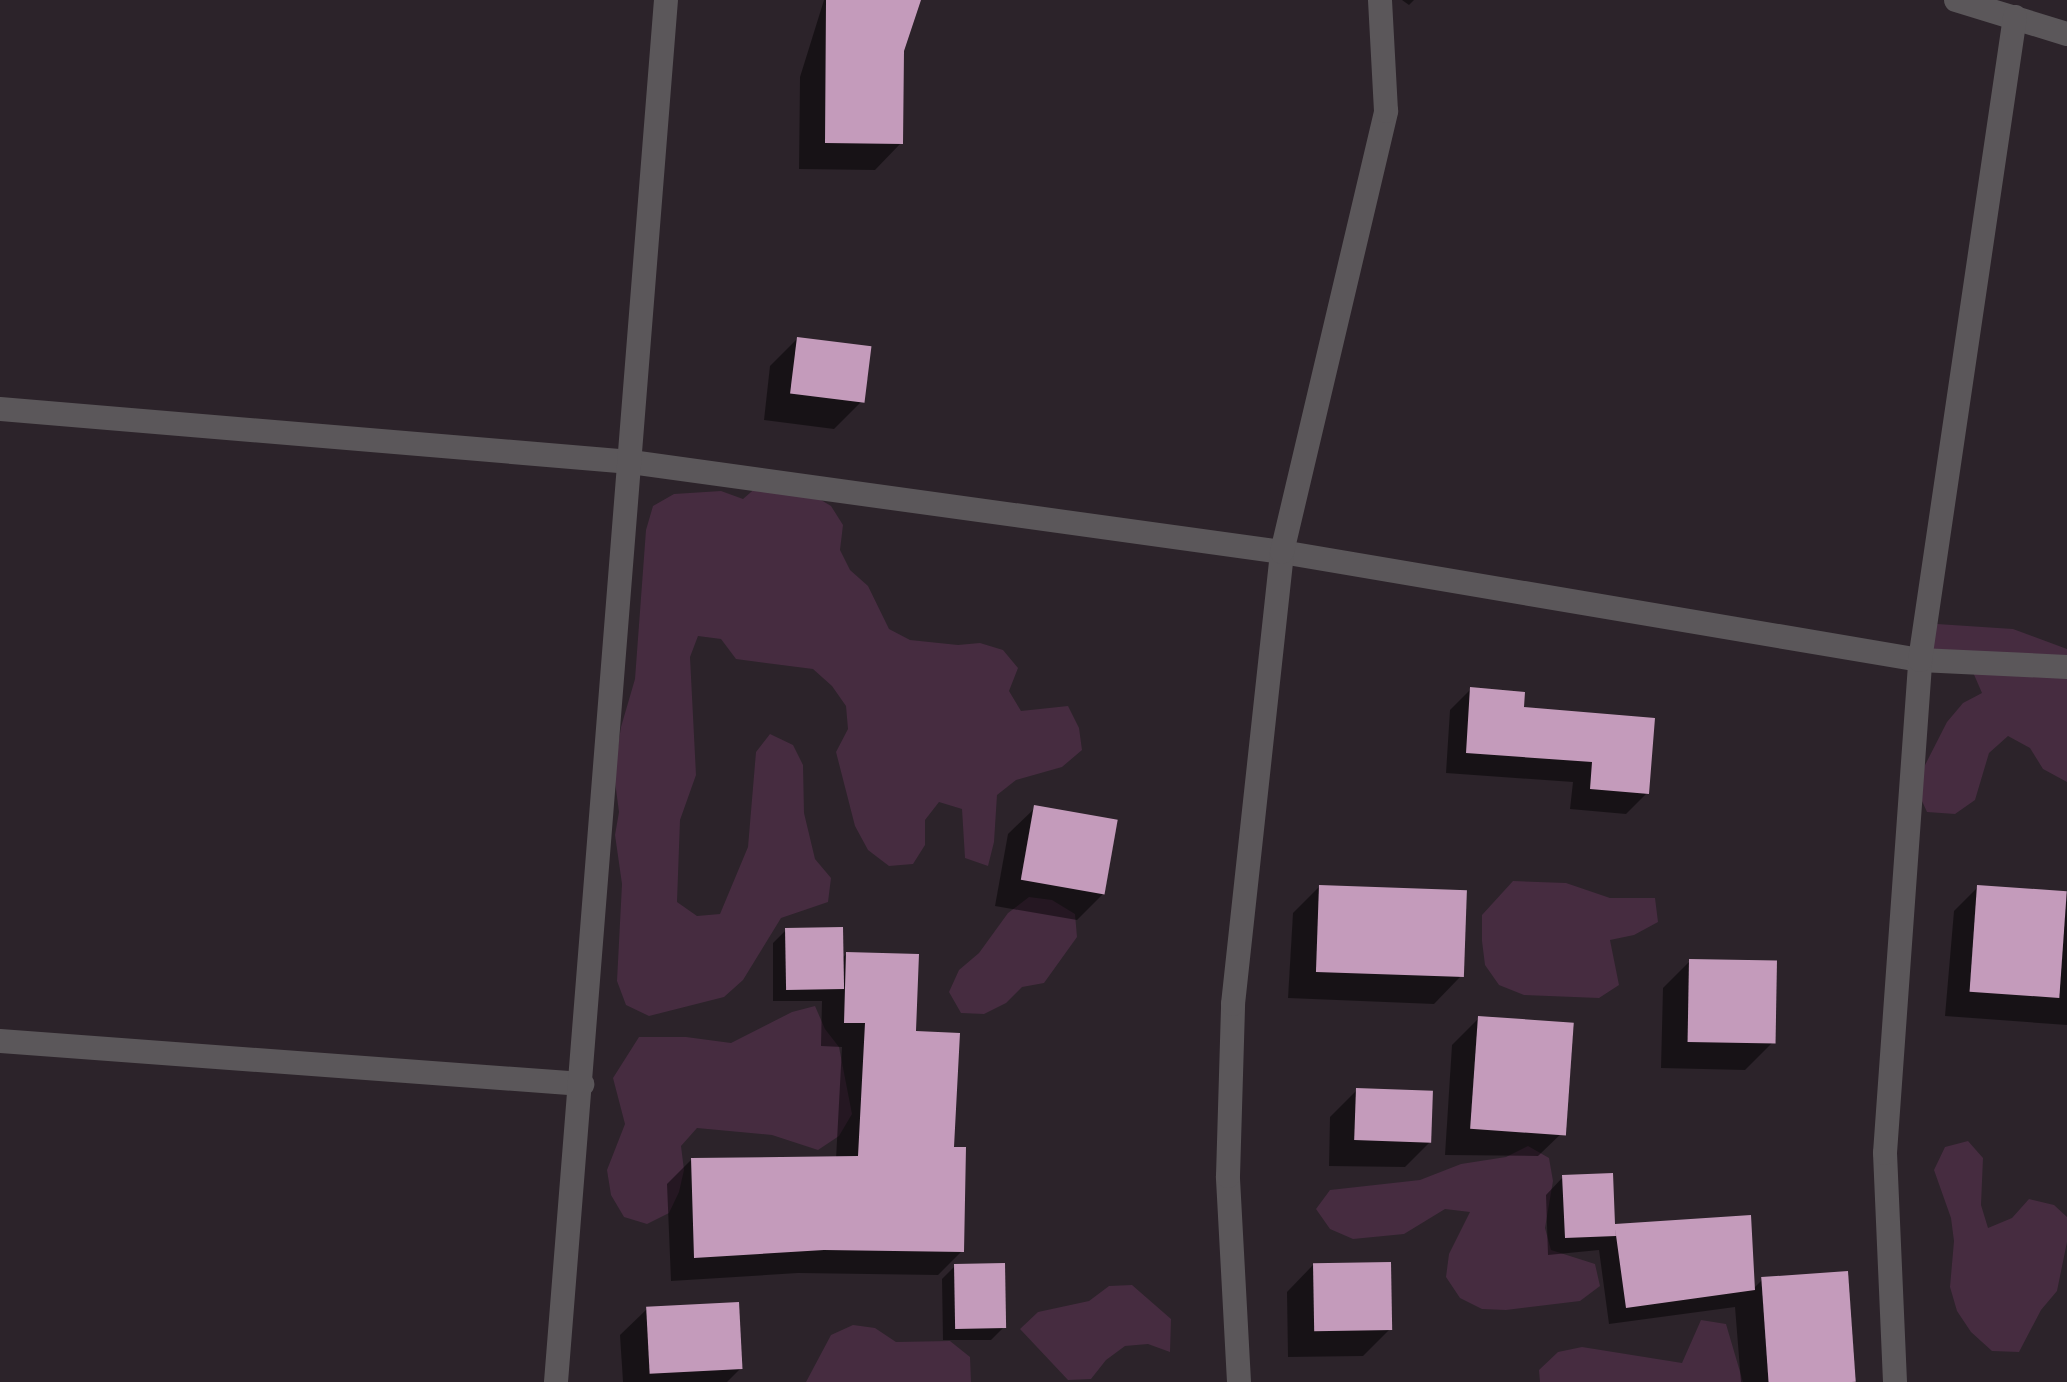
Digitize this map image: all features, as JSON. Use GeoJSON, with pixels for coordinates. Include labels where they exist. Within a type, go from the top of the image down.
{"type":"FeatureCollection","features":[{"type":"Feature","properties":{"kind":"street"},"geometry":{"type":"LineString","coordinates":[[556,1382],[666,0]]}},
{"type":"Feature","properties":{"kind":"street"},"geometry":{"type":"LineString","coordinates":[[1239,1382],[1228,1176],[1233,1004],[1282,552],[1386,111],[1380,0]]}},
{"type":"Feature","properties":{"kind":"street"},"geometry":{"type":"LineString","coordinates":[[1956,0],[2067,34]]}},
{"type":"Feature","properties":{"kind":"street"},"geometry":{"type":"LineString","coordinates":[[1895,1382],[1885,1153],[1920,660],[2015,17]]}},
{"type":"Feature","properties":{"kind":"street"},"geometry":{"type":"LineString","coordinates":[[0,409],[631,462],[1282,552],[1920,660],[2067,667]]}},
{"type":"Feature","properties":{"kind":"street"},"geometry":{"type":"LineString","coordinates":[[0,1041],[582,1084]]}},
{"type":"Feature","properties":{"kind":"shaded area"},"geometry":{"type":"Polygon","coordinates":[[[758,486],[811,494],[831,506],[843,525],[840,550],[850,570],[868,586],[889,629],[910,640],[958,645],[980,643],[1003,650],[1018,668],[1009,691],[1021,711],[1068,706],[1079,728],[1082,750],[1062,767],[1016,780],[997,795],[994,842],[988,866],[965,858],[962,809],[939,802],[925,820],[925,845],[913,864],[889,866],[868,850],[855,826],[836,752],[848,729],[846,706],[832,686],[813,669],[736,659],[721,639],[698,636],[690,657],[696,775],[680,820],[677,902],[697,916],[720,914],[748,847],[756,752],[770,734],[793,745],[803,765],[804,813],[815,859],[831,878],[828,902],[781,918],[743,980],[724,997],[649,1016],[626,1005],[617,981],[622,884],[615,835],[619,812],[614,774],[621,727],[635,679],[646,530],[653,506],[674,494],[721,491],[743,499],[758,486]]]}},
{"type":"Feature","properties":{"kind":"shaded area"},"geometry":{"type":"Polygon","coordinates":[[[1937,624],[2013,629],[2067,649],[2067,782],[2043,769],[2030,748],[2008,736],[1989,753],[1975,800],[1955,814],[1927,812],[1917,790],[1924,767],[1947,722],[1963,703],[1982,693],[1972,670],[1923,670],[1937,624]]]}},
{"type":"Feature","properties":{"kind":"shaded area"},"geometry":{"type":"Polygon","coordinates":[[[1513,881],[1566,883],[1610,898],[1655,898],[1658,922],[1634,935],[1610,940],[1619,985],[1599,998],[1524,995],[1499,985],[1485,965],[1482,941],[1482,915],[1513,881]]]}},
{"type":"Feature","properties":{"kind":"shaded area"},"geometry":{"type":"Polygon","coordinates":[[[1029,897],[1052,900],[1075,914],[1077,937],[1044,983],[1022,987],[1006,1003],[984,1014],[961,1013],[949,992],[959,970],[979,953],[1008,913],[1029,897]]]}},
{"type":"Feature","properties":{"kind":"shaded area"},"geometry":{"type":"Polygon","coordinates":[[[815,1006],[825,1029],[839,1047],[852,1114],[839,1136],[818,1150],[772,1135],[697,1128],[681,1146],[684,1170],[679,1192],[669,1213],[647,1224],[624,1217],[611,1195],[607,1170],[625,1124],[613,1078],[639,1037],[686,1037],[731,1043],[792,1012],[815,1006]]]}},
{"type":"Feature","properties":{"kind":"shaded area"},"geometry":{"type":"Polygon","coordinates":[[[1968,1141],[1983,1158],[1981,1205],[1988,1228],[2012,1218],[2029,1199],[2054,1205],[2067,1217],[2067,1242],[2057,1291],[2041,1310],[2019,1352],[1992,1351],[1971,1332],[1957,1311],[1950,1287],[1954,1241],[1951,1218],[1934,1170],[1945,1147],[1968,1141]]]}},
{"type":"Feature","properties":{"kind":"shaded area"},"geometry":{"type":"Polygon","coordinates":[[[1528,1146],[1549,1158],[1553,1181],[1545,1228],[1551,1250],[1595,1264],[1600,1286],[1580,1301],[1506,1310],[1482,1309],[1460,1298],[1446,1277],[1449,1254],[1470,1212],[1445,1209],[1404,1234],[1353,1239],[1330,1229],[1316,1209],[1330,1190],[1420,1180],[1461,1164],[1506,1157],[1528,1146]]]}},
{"type":"Feature","properties":{"kind":"shaded area"},"geometry":{"type":"Polygon","coordinates":[[[1132,1285],[1171,1319],[1170,1352],[1148,1344],[1125,1346],[1106,1360],[1091,1379],[1068,1380],[1020,1329],[1038,1312],[1089,1301],[1109,1286],[1132,1285]]]}},
{"type":"Feature","properties":{"kind":"shaded area"},"geometry":{"type":"Polygon","coordinates":[[[1701,1320],[1726,1324],[1743,1382],[1540,1382],[1539,1370],[1558,1352],[1582,1347],[1682,1363],[1701,1320]]]}},
{"type":"Feature","properties":{"kind":"shaded area"},"geometry":{"type":"Polygon","coordinates":[[[853,1325],[875,1328],[896,1342],[950,1341],[970,1357],[971,1382],[806,1382],[831,1335],[853,1325]]]}},
{"type":"Feature","properties":{"kind":"building"},"geometry":{"type":"Polygon","coordinates":[[[826,0],[921,0],[904,51],[903,144],[825,143],[826,0]]]}},
{"type":"Feature","properties":{"kind":"building"},"geometry":{"type":"Polygon","coordinates":[[[797,337],[871,346],[864,403],[790,394],[797,337]]]}},
{"type":"Feature","properties":{"kind":"building"},"geometry":{"type":"Polygon","coordinates":[[[1470,687],[1525,692],[1524,707],[1655,718],[1649,794],[1590,789],[1592,762],[1466,753],[1470,687]]]}},
{"type":"Feature","properties":{"kind":"building"},"geometry":{"type":"Polygon","coordinates":[[[1034,805],[1118,820],[1105,895],[1021,880],[1034,805]]]}},
{"type":"Feature","properties":{"kind":"building"},"geometry":{"type":"Polygon","coordinates":[[[1319,885],[1467,890],[1464,977],[1316,972],[1319,885]]]}},
{"type":"Feature","properties":{"kind":"building"},"geometry":{"type":"Polygon","coordinates":[[[1977,885],[2067,891],[2059,998],[1970,992],[1977,885]]]}},
{"type":"Feature","properties":{"kind":"building"},"geometry":{"type":"Polygon","coordinates":[[[843,927],[844,989],[786,990],[785,928],[843,927]]]}},
{"type":"Feature","properties":{"kind":"building"},"geometry":{"type":"Polygon","coordinates":[[[846,952],[919,954],[916,1031],[960,1033],[954,1147],[966,1147],[964,1252],[824,1250],[694,1258],[691,1158],[858,1156],[865,1023],[844,1023],[846,952]]]}},
{"type":"Feature","properties":{"kind":"building"},"geometry":{"type":"Polygon","coordinates":[[[1689,959],[1777,961],[1776,1044],[1688,1042],[1689,959]]]}},
{"type":"Feature","properties":{"kind":"building"},"geometry":{"type":"Polygon","coordinates":[[[1478,1016],[1574,1023],[1566,1135],[1470,1129],[1478,1016]]]}},
{"type":"Feature","properties":{"kind":"building"},"geometry":{"type":"Polygon","coordinates":[[[1356,1088],[1433,1091],[1431,1143],[1354,1140],[1356,1088]]]}},
{"type":"Feature","properties":{"kind":"building"},"geometry":{"type":"Polygon","coordinates":[[[1613,1173],[1615,1224],[1751,1215],[1755,1290],[1626,1308],[1615,1228],[1616,1236],[1565,1238],[1562,1175],[1613,1173]]]}},
{"type":"Feature","properties":{"kind":"building"},"geometry":{"type":"Polygon","coordinates":[[[1391,1262],[1392,1330],[1314,1331],[1313,1263],[1391,1262]]]}},
{"type":"Feature","properties":{"kind":"building"},"geometry":{"type":"Polygon","coordinates":[[[1005,1263],[1006,1328],[955,1329],[954,1264],[1005,1263]]]}},
{"type":"Feature","properties":{"kind":"building"},"geometry":{"type":"Polygon","coordinates":[[[1848,1271],[1856,1382],[1769,1382],[1761,1277],[1848,1271]]]}},
{"type":"Feature","properties":{"kind":"building"},"geometry":{"type":"Polygon","coordinates":[[[739,1302],[743,1369],[650,1374],[646,1307],[739,1302]]]}}]}
